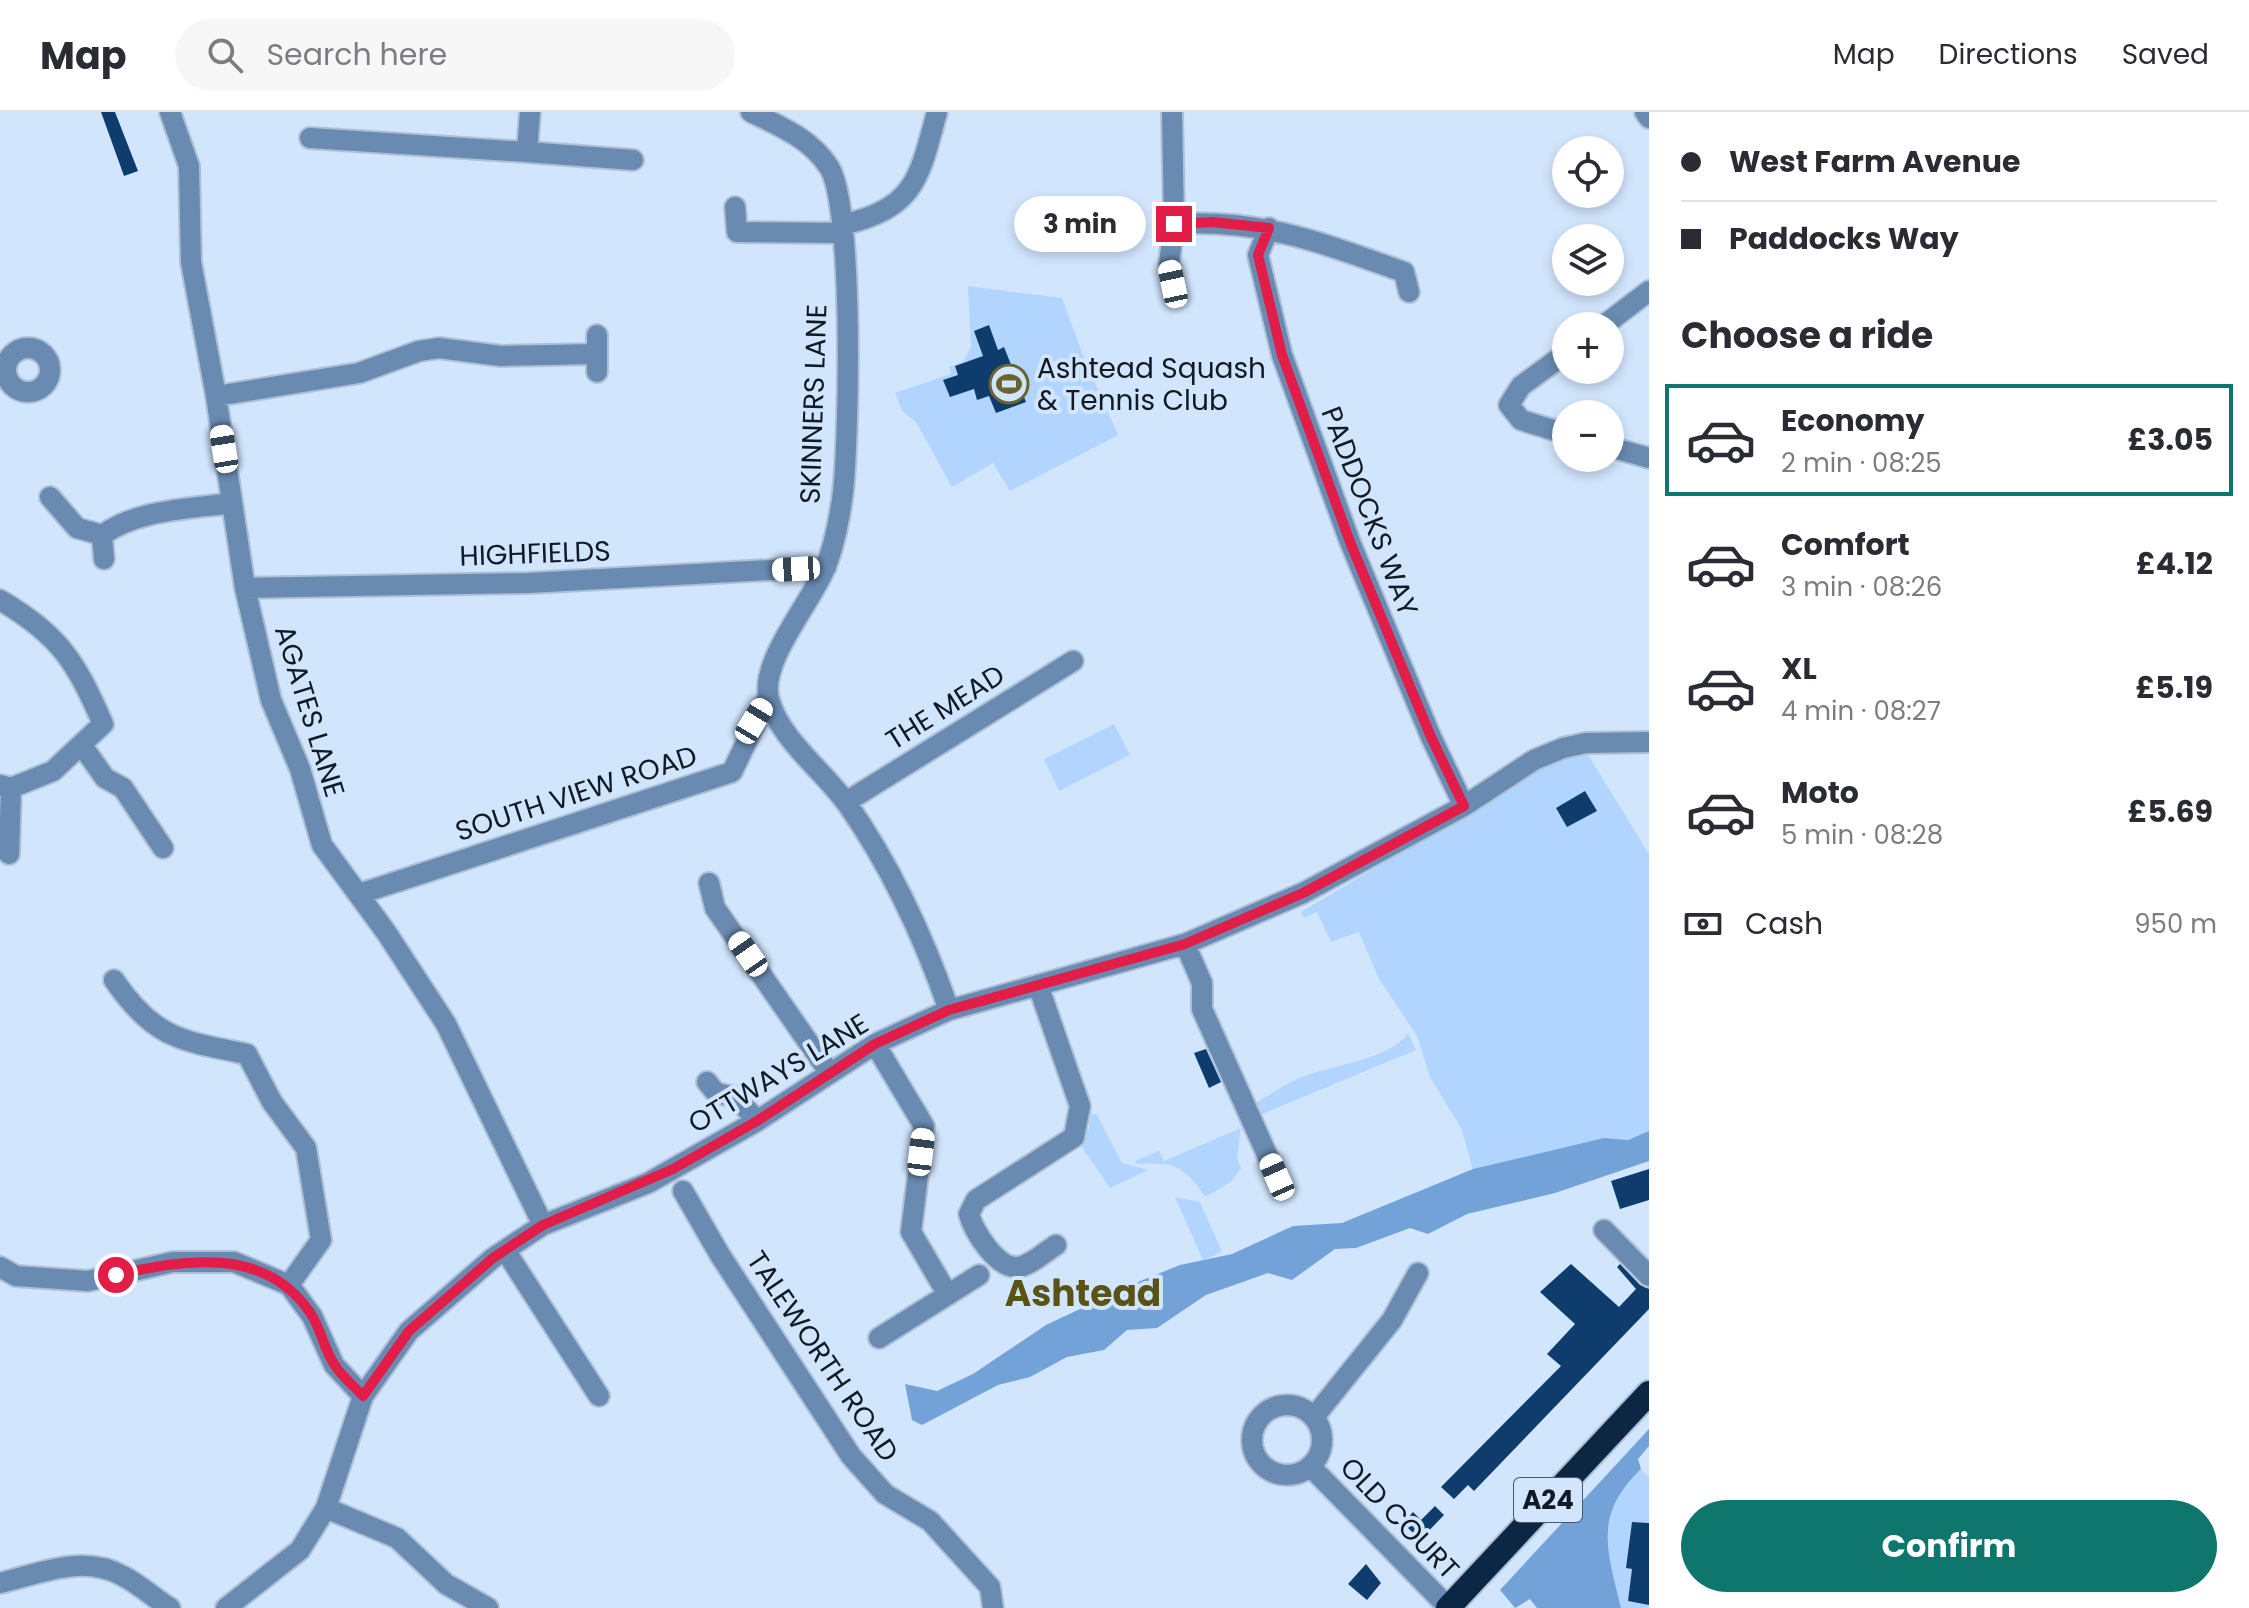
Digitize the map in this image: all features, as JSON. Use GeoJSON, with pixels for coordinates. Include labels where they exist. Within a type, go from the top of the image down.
{"type":"FeatureCollection","features":[{"type":"Feature","properties":{"kind":"highway","name":"A24"},"geometry":{"type":"LineString","coordinates":[[1448,1608],[1649,1393]]}},
{"type":"Feature","properties":{"kind":"street","name":"AGATES LANE"},"geometry":{"type":"LineString","coordinates":[[170,112],[189,166],[191,262],[216,396],[245,588],[271,700],[300,769],[322,845],[359,894],[446,1024],[543,1225]]}},
{"type":"Feature","properties":{"kind":"street"},"geometry":{"type":"LineString","coordinates":[[527,152],[530,112]]}},
{"type":"Feature","properties":{"kind":"street","name":"SKINNERS LANE"},"geometry":{"type":"LineString","coordinates":[[751,112],[806,140],[829,168],[837,186],[846,278],[843,493],[826,567],[769,672],[768,697]]}},
{"type":"Feature","properties":{"kind":"street"},"geometry":{"type":"LineString","coordinates":[[735,207],[737,232],[842,229],[870,218],[905,196],[919,177],[937,112]]}},
{"type":"Feature","properties":{"kind":"street"},"geometry":{"type":"LineString","coordinates":[[1172,112],[1174,224],[1169,264],[1173,284]]}},
{"type":"Feature","properties":{"kind":"street"},"geometry":{"type":"LineString","coordinates":[[1645,112],[1649,118]]}},
{"type":"Feature","properties":{"kind":"street"},"geometry":{"type":"LineString","coordinates":[[310,138],[633,160]]}},
{"type":"Feature","properties":{"kind":"street"},"geometry":{"type":"LineString","coordinates":[[1174,224],[1212,222],[1289,231],[1404,272],[1409,292]]}},
{"type":"Feature","properties":{"kind":"street","name":"PADDOCKS WAY"},"geometry":{"type":"LineString","coordinates":[[1269,228],[1258,255],[1282,355],[1350,542],[1431,737],[1464,806]]}},
{"type":"Feature","properties":{"kind":"street"},"geometry":{"type":"LineString","coordinates":[[1621,312],[1649,291]]}},
{"type":"Feature","properties":{"kind":"street"},"geometry":{"type":"LineString","coordinates":[[216,396],[359,373],[419,351],[439,348],[501,356],[597,353]]}},
{"type":"Feature","properties":{"kind":"street"},"geometry":{"type":"LineString","coordinates":[[1552,363],[1521,386],[1509,405],[1521,420],[1552,430]]}},
{"type":"Feature","properties":{"kind":"street"},"geometry":{"type":"LineString","coordinates":[[1624,451],[1649,458]]}},
{"type":"Feature","properties":{"kind":"street"},"geometry":{"type":"LineString","coordinates":[[50,497],[77,528],[102,535],[132,519],[232,503]]}},
{"type":"Feature","properties":{"kind":"street"},"geometry":{"type":"LineString","coordinates":[[102,535],[104,559]]}},
{"type":"Feature","properties":{"kind":"street","name":"HIGHFIELDS"},"geometry":{"type":"LineString","coordinates":[[245,588],[528,583],[826,567]]}},
{"type":"Feature","properties":{"kind":"street"},"geometry":{"type":"LineString","coordinates":[[0,600],[34,620],[79,669],[103,724],[83,747],[53,771],[6,787],[9,854]]}},
{"type":"Feature","properties":{"kind":"street","name":"THE MEAD"},"geometry":{"type":"LineString","coordinates":[[846,802],[1073,661]]}},
{"type":"Feature","properties":{"kind":"street"},"geometry":{"type":"LineString","coordinates":[[768,697],[779,722],[846,802],[879,851],[927,946],[949,1010]]}},
{"type":"Feature","properties":{"kind":"street","name":"SOUTH VIEW ROAD"},"geometry":{"type":"LineString","coordinates":[[359,894],[732,772],[768,697]]}},
{"type":"Feature","properties":{"kind":"street","name":"OTTWAYS LANE"},"geometry":{"type":"LineString","coordinates":[[226,1608],[300,1550],[326,1508],[363,1396],[409,1331],[505,1250],[543,1225],[648,1183],[757,1121],[875,1044],[949,1010],[1185,944],[1303,893],[1464,806],[1534,760],[1563,748],[1586,743],[1649,742]]}},
{"type":"Feature","properties":{"kind":"street"},"geometry":{"type":"LineString","coordinates":[[83,747],[105,778],[123,788],[163,848]]}},
{"type":"Feature","properties":{"kind":"street"},"geometry":{"type":"LineString","coordinates":[[709,883],[715,908],[829,1072]]}},
{"type":"Feature","properties":{"kind":"street"},"geometry":{"type":"LineString","coordinates":[[1185,944],[1202,983],[1202,1009],[1277,1177]]}},
{"type":"Feature","properties":{"kind":"street"},"geometry":{"type":"LineString","coordinates":[[114,980],[133,1008],[175,1040],[247,1054],[272,1102],[306,1148],[321,1240],[289,1285]]}},
{"type":"Feature","properties":{"kind":"street"},"geometry":{"type":"LineString","coordinates":[[1038,985],[1080,1106],[1074,1137],[987,1193],[972,1204],[969,1214],[997,1259],[1007,1266],[1021,1267],[1056,1245]]}},
{"type":"Feature","properties":{"kind":"street"},"geometry":{"type":"LineString","coordinates":[[875,1044],[924,1126],[911,1232],[948,1295]]}},
{"type":"Feature","properties":{"kind":"street"},"geometry":{"type":"LineString","coordinates":[[707,1082],[716,1093],[736,1097],[757,1121]]}},
{"type":"Feature","properties":{"kind":"street","name":"TALEWORTH ROAD"},"geometry":{"type":"LineString","coordinates":[[683,1191],[720,1255],[851,1456],[885,1494],[930,1521],[990,1587],[993,1608]]}},
{"type":"Feature","properties":{"kind":"street"},"geometry":{"type":"LineString","coordinates":[[1604,1230],[1649,1276]]}},
{"type":"Feature","properties":{"kind":"street"},"geometry":{"type":"LineString","coordinates":[[505,1250],[599,1396]]}},
{"type":"Feature","properties":{"kind":"street"},"geometry":{"type":"LineString","coordinates":[[0,1267],[16,1276],[88,1281],[173,1262],[234,1262],[289,1285],[312,1316],[334,1365],[363,1396]]}},
{"type":"Feature","properties":{"kind":"street"},"geometry":{"type":"LineString","coordinates":[[1314,1417],[1392,1320],[1418,1273]]}},
{"type":"Feature","properties":{"kind":"street"},"geometry":{"type":"LineString","coordinates":[[879,1338],[979,1275]]}},
{"type":"Feature","properties":{"kind":"street","name":"OLD COURT"},"geometry":{"type":"LineString","coordinates":[[1280,1404],[1299,1406],[1314,1417],[1322,1433],[1321,1452],[1311,1467],[1294,1475],[1275,1474],[1259,1464],[1251,1447],[1252,1428],[1263,1413],[1280,1404]]}},
{"type":"Feature","properties":{"kind":"street","name":"OLD COURT"},"geometry":{"type":"LineString","coordinates":[[1311,1467],[1448,1608]]}},
{"type":"Feature","properties":{"kind":"street"},"geometry":{"type":"LineString","coordinates":[[326,1508],[397,1538],[446,1584],[488,1608]]}},
{"type":"Feature","properties":{"kind":"street"},"geometry":{"type":"LineString","coordinates":[[0,1583],[73,1565],[96,1565],[123,1576],[152,1601],[170,1608]]}},
{"type":"Feature","properties":{"kind":"shaded area","name":"Ashtead Squash & Tennis Club"},"geometry":{"type":"Polygon","coordinates":[[[968,286],[1062,298],[1118,435],[1010,491],[993,463],[952,487],[916,422],[902,411],[895,393],[951,374],[949,367],[963,362],[971,347],[968,286]]]}},
{"type":"Feature","properties":{"kind":"shaded area"},"geometry":{"type":"Polygon","coordinates":[[[1114,724],[1130,755],[1059,791],[1044,759],[1114,724]]]}},
{"type":"Feature","properties":{"kind":"shaded area"},"geometry":{"type":"Polygon","coordinates":[[[1588,755],[1649,854],[1649,1131],[1628,1140],[1604,1138],[1473,1169],[1461,1128],[1430,1077],[1417,1036],[1379,979],[1359,932],[1331,942],[1317,912],[1304,918],[1301,912],[1557,760],[1588,755]]]}},
{"type":"Feature","properties":{"kind":"shaded area"},"geometry":{"type":"Polygon","coordinates":[[[1408,1033],[1416,1050],[1260,1115],[1255,1103],[1288,1084],[1374,1056],[1400,1042],[1408,1033]]]}},
{"type":"Feature","properties":{"kind":"shaded area"},"geometry":{"type":"Polygon","coordinates":[[[1091,1113],[1097,1115],[1122,1163],[1148,1170],[1110,1188],[1077,1140],[1089,1129],[1091,1113]]]}},
{"type":"Feature","properties":{"kind":"shaded area"},"geometry":{"type":"Polygon","coordinates":[[[1241,1128],[1237,1158],[1241,1168],[1232,1181],[1209,1195],[1205,1196],[1190,1177],[1176,1167],[1137,1164],[1135,1161],[1159,1151],[1164,1161],[1241,1128]]]}},
{"type":"Feature","properties":{"kind":"shaded area"},"geometry":{"type":"Polygon","coordinates":[[[1649,1131],[1649,1161],[1555,1193],[1467,1214],[1428,1234],[1410,1228],[1356,1248],[1335,1249],[1292,1280],[1268,1273],[1206,1295],[1157,1328],[1127,1330],[1104,1350],[1067,1357],[1030,1377],[998,1385],[922,1425],[912,1420],[905,1384],[937,1391],[973,1374],[1046,1325],[1180,1265],[1232,1254],[1293,1226],[1342,1223],[1473,1169],[1604,1138],[1628,1140],[1649,1131]]]}},
{"type":"Feature","properties":{"kind":"shaded area"},"geometry":{"type":"Polygon","coordinates":[[[1175,1197],[1200,1202],[1222,1252],[1203,1260],[1175,1197]]]}},
{"type":"Feature","properties":{"kind":"shaded area"},"geometry":{"type":"Polygon","coordinates":[[[1649,1429],[1649,1446],[1638,1459],[1641,1469],[1626,1486],[1610,1518],[1611,1568],[1621,1608],[1537,1608],[1530,1599],[1515,1608],[1500,1590],[1649,1429]]]}},
{"type":"Feature","properties":{"kind":"shaded area"},"geometry":{"type":"Polygon","coordinates":[[[1641,1469],[1649,1478],[1649,1523],[1632,1522],[1626,1567],[1632,1569],[1628,1601],[1649,1605],[1649,1608],[1621,1608],[1608,1551],[1610,1518],[1626,1486],[1641,1469]]]}},
{"type":"Feature","properties":{"kind":"building"},"geometry":{"type":"Polygon","coordinates":[[[101,112],[115,112],[138,171],[124,176],[101,112]]]}},
{"type":"Feature","properties":{"kind":"building"},"geometry":{"type":"Polygon","coordinates":[[[989,325],[998,350],[1004,347],[1026,402],[996,413],[989,396],[977,400],[974,389],[950,397],[943,380],[958,375],[955,366],[983,356],[974,331],[989,325]]]}},
{"type":"Feature","properties":{"kind":"building"},"geometry":{"type":"Polygon","coordinates":[[[1585,791],[1597,811],[1567,827],[1556,808],[1585,791]]]}},
{"type":"Feature","properties":{"kind":"building"},"geometry":{"type":"Polygon","coordinates":[[[1206,1049],[1221,1082],[1209,1088],[1194,1053],[1206,1049]]]}},
{"type":"Feature","properties":{"kind":"building"},"geometry":{"type":"Polygon","coordinates":[[[1649,1169],[1649,1200],[1620,1209],[1611,1181],[1649,1169]]]}},
{"type":"Feature","properties":{"kind":"building"},"geometry":{"type":"Polygon","coordinates":[[[1571,1264],[1619,1307],[1636,1289],[1617,1267],[1620,1264],[1640,1285],[1649,1289],[1649,1309],[1474,1491],[1468,1485],[1454,1499],[1441,1487],[1561,1366],[1547,1354],[1575,1324],[1540,1292],[1571,1264]]]}},
{"type":"Feature","properties":{"kind":"building"},"geometry":{"type":"Polygon","coordinates":[[[1435,1506],[1444,1515],[1420,1540],[1403,1523],[1413,1512],[1421,1520],[1435,1506]]]}},
{"type":"Feature","properties":{"kind":"building"},"geometry":{"type":"Polygon","coordinates":[[[1632,1522],[1649,1523],[1649,1605],[1628,1601],[1632,1569],[1626,1568],[1632,1522]]]}},
{"type":"Feature","properties":{"kind":"building"},"geometry":{"type":"Polygon","coordinates":[[[1366,1564],[1381,1583],[1367,1600],[1348,1584],[1366,1564]]]}},
{"type":"Feature","properties":{"kind":"place","name":"Ashtead Squash & Tennis Club"},"geometry":{"type":"Point","coordinates":[1009,384]}},
{"type":"Feature","properties":{"kind":"district","name":"Ashtead"},"geometry":{"type":"Point","coordinates":[1083,1293]}},
{"type":"Feature","properties":{"kind":"route"},"geometry":{"type":"LineString","coordinates":[[116,1275],[173,1262],[234,1262],[289,1285],[312,1316],[334,1365],[363,1396],[409,1331],[493,1258],[543,1225],[648,1183],[673,1169],[757,1121],[875,1044],[949,1010],[1185,944],[1303,893],[1464,806],[1431,737],[1350,542],[1282,355],[1258,255],[1269,228],[1212,222],[1174,224]]}}]}
